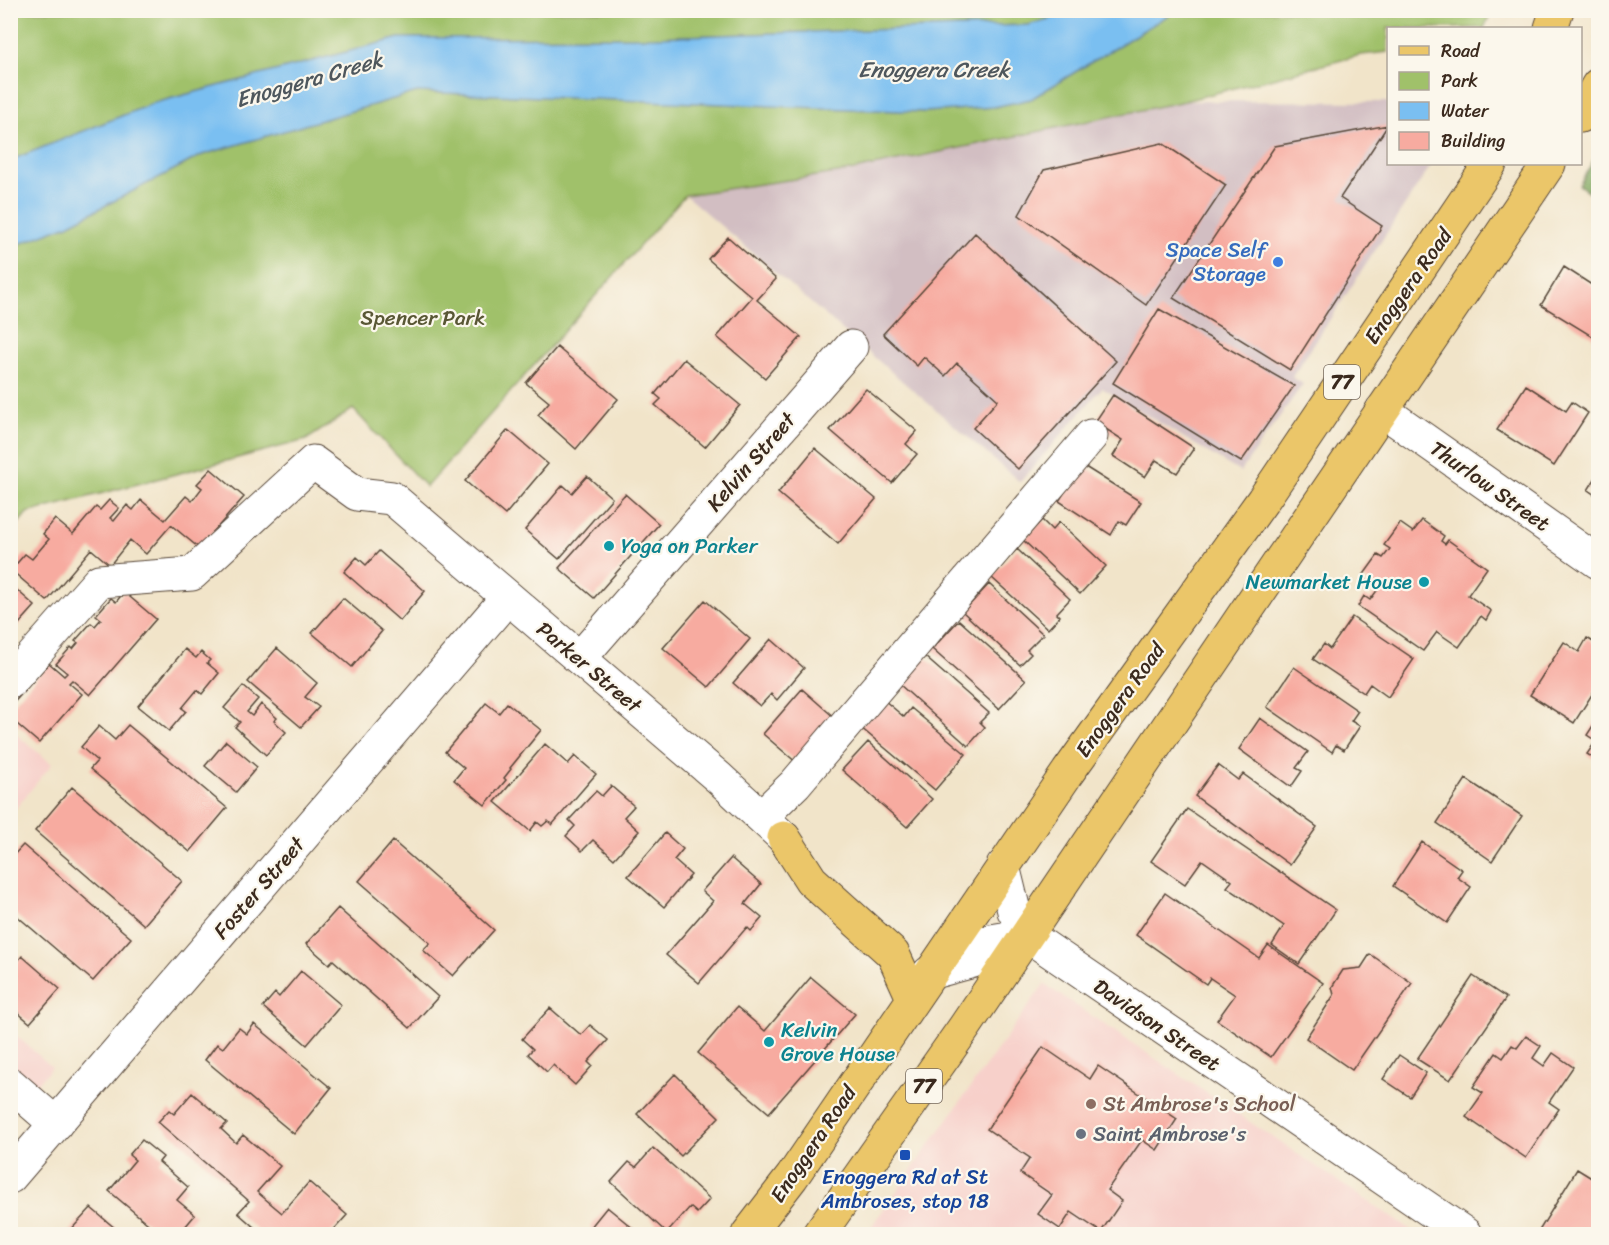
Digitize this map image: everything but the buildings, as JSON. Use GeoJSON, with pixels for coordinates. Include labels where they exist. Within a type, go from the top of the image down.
{"type":"FeatureCollection","features":[{"type":"Feature","properties":{"kind":"main road"},"geometry":{"type":"LineString","coordinates":[[1551,27],[1557,10]]}},
{"type":"Feature","properties":{"kind":"main road"},"geometry":{"type":"LineString","coordinates":[[1582,114],[1599,85]]}},
{"type":"Feature","properties":{"kind":"main road","name":"Enoggera Road"},"geometry":{"type":"LineString","coordinates":[[748,1234],[792,1177],[1003,866],[1263,500],[1489,165]]}},
{"type":"Feature","properties":{"kind":"main road","name":"77"},"geometry":{"type":"LineString","coordinates":[[819,1234],[873,1161],[1548,165]]}},
{"type":"Feature","properties":{"kind":"main road"},"geometry":{"type":"LineString","coordinates":[[773,827],[811,880],[893,954],[921,986]]}},
{"type":"Feature","properties":{"kind":"street","name":"Kelvin Street"},"geometry":{"type":"LineString","coordinates":[[580,658],[851,347]]}},
{"type":"Feature","properties":{"kind":"street","name":"Thurlow Street"},"geometry":{"type":"LineString","coordinates":[[1382,410],[1599,562]]}},
{"type":"Feature","properties":{"kind":"street"},"geometry":{"type":"LineString","coordinates":[[773,827],[795,784],[1091,436]]}},
{"type":"Feature","properties":{"kind":"street","name":"Parker Street"},"geometry":{"type":"LineString","coordinates":[[10,682],[99,581],[192,574],[313,462],[357,494],[392,498],[773,827]]}},
{"type":"Feature","properties":{"kind":"street","name":"Foster Street"},"geometry":{"type":"LineString","coordinates":[[10,1177],[507,598]]}},
{"type":"Feature","properties":{"kind":"street","name":"Davidson Street"},"geometry":{"type":"LineString","coordinates":[[1003,866],[1014,911],[1027,935],[1466,1234]]}},
{"type":"Feature","properties":{"kind":"street"},"geometry":{"type":"LineString","coordinates":[[921,986],[973,961],[991,941],[1027,935]]}},
{"type":"Feature","properties":{"kind":"street"},"geometry":{"type":"LineString","coordinates":[[10,1084],[56,1124]]}},
{"type":"Feature","properties":{"kind":"shaded area"},"geometry":{"type":"Polygon","coordinates":[[[1185,101],[1387,102],[1387,165],[1431,165],[1292,377],[1303,384],[1240,472],[1102,388],[1020,482],[685,195],[844,172],[1185,101]]]}},
{"type":"Feature","properties":{"kind":"shaded area"},"geometry":{"type":"Polygon","coordinates":[[[11,730],[52,764],[11,814],[11,730]]]}},
{"type":"Feature","properties":{"kind":"shaded area","name":"St Ambrose's School"},"geometry":{"type":"Polygon","coordinates":[[[1044,984],[1417,1234],[866,1234],[1044,984]]]}},
{"type":"Feature","properties":{"kind":"shaded area"},"geometry":{"type":"Polygon","coordinates":[[[11,1031],[52,1067],[11,1113],[11,1031]]]}},
{"type":"Feature","properties":{"kind":"green space"},"geometry":{"type":"Polygon","coordinates":[[[11,11],[1076,11],[1028,25],[655,37],[399,38],[154,103],[11,160],[11,11]]]}},
{"type":"Feature","properties":{"kind":"green space","name":"Spencer Park"},"geometry":{"type":"Polygon","coordinates":[[[1175,11],[1492,11],[1484,27],[1387,27],[1387,52],[1361,55],[1185,101],[844,172],[685,195],[426,487],[353,409],[306,440],[27,513],[11,532],[11,247],[68,225],[202,155],[417,92],[925,112],[994,107],[1031,99],[1175,11]]]}},
{"type":"Feature","properties":{"kind":"green space"},"geometry":{"type":"Polygon","coordinates":[[[1598,153],[1598,198],[1579,185],[1598,153]]]}},
{"type":"Feature","properties":{"kind":"water","name":"Enoggera Creek"},"geometry":{"type":"Polygon","coordinates":[[[1076,11],[1175,11],[1031,99],[994,107],[925,112],[417,92],[202,155],[68,225],[11,247],[11,160],[154,103],[399,38],[655,37],[1028,25],[1076,11]]]}},
{"type":"Feature","properties":{"kind":"place","name":"Space Self Storage"},"geometry":{"type":"Point","coordinates":[1278,262]}},
{"type":"Feature","properties":{"kind":"place","name":"Yoga on Parker"},"geometry":{"type":"Point","coordinates":[609,546]}},
{"type":"Feature","properties":{"kind":"place","name":"Newmarket House"},"geometry":{"type":"Point","coordinates":[1424,582]}},
{"type":"Feature","properties":{"kind":"place","name":"Kelvin Grove House"},"geometry":{"type":"Point","coordinates":[769,1042]}},
{"type":"Feature","properties":{"kind":"place","name":"St Ambrose's School"},"geometry":{"type":"Point","coordinates":[1091,1104]}},
{"type":"Feature","properties":{"kind":"place","name":"Saint Ambrose's"},"geometry":{"type":"Point","coordinates":[1081,1134]}},
{"type":"Feature","properties":{"kind":"place","name":"Enoggera Rd at St Ambroses, stop 18"},"geometry":{"type":"Point","coordinates":[905,1155]}}]}
